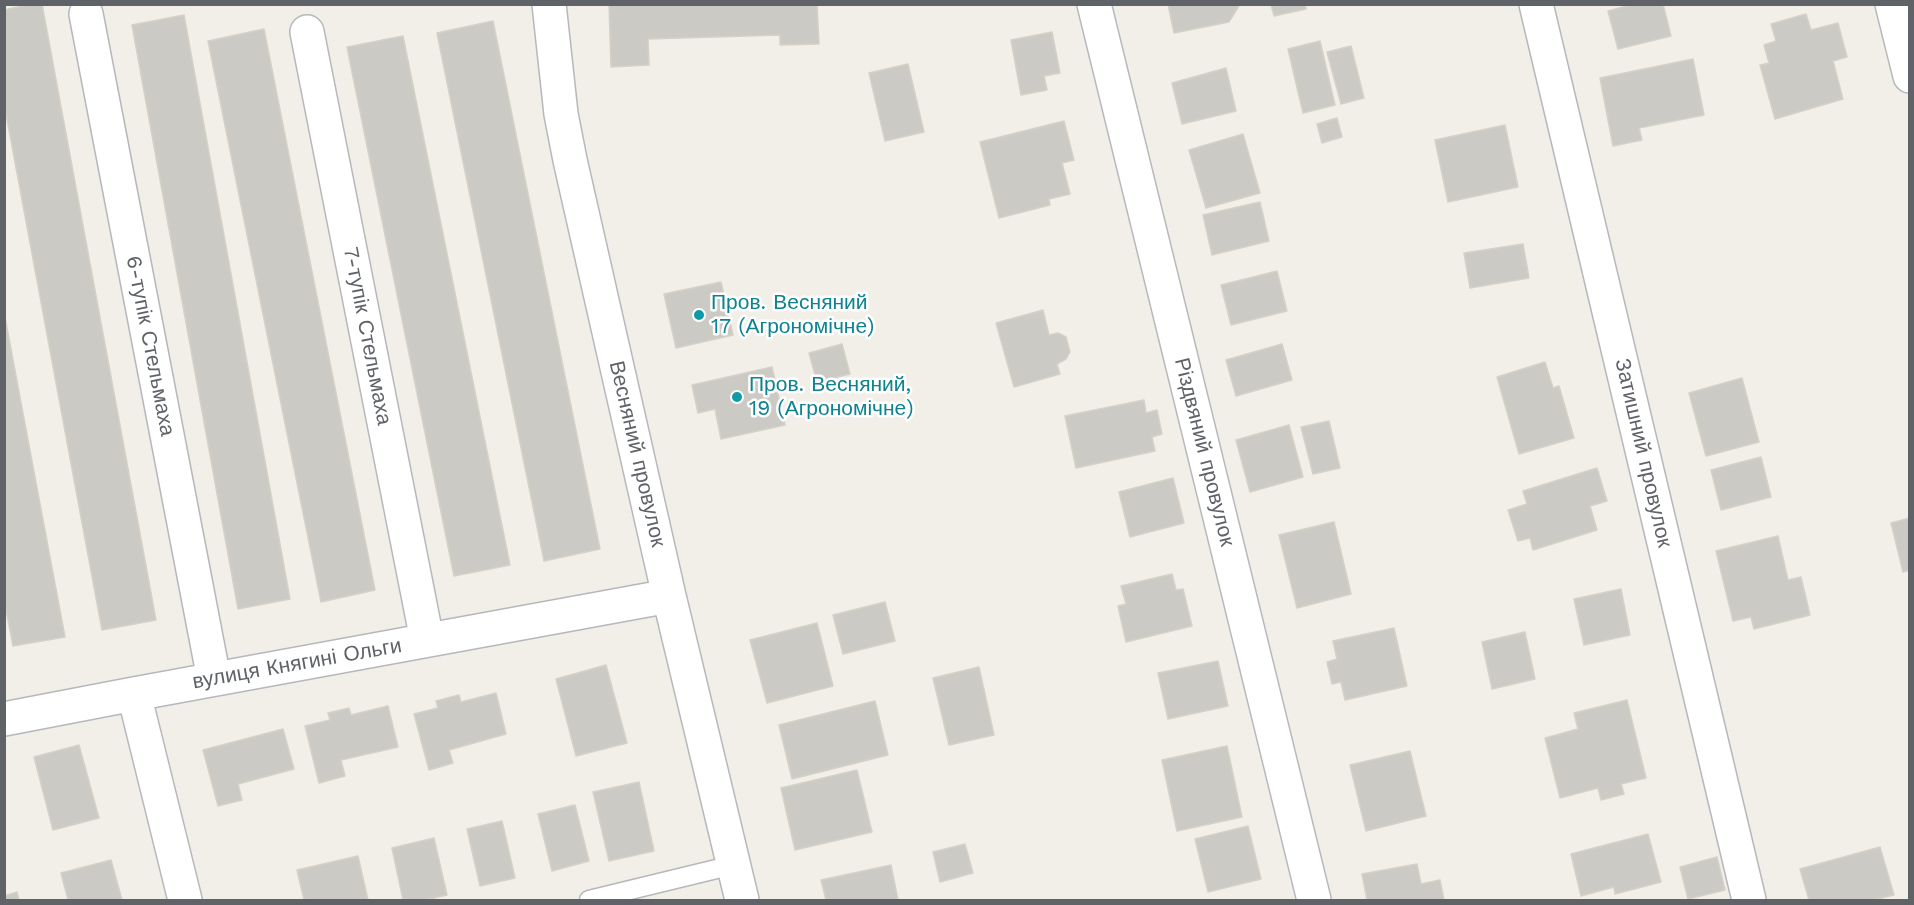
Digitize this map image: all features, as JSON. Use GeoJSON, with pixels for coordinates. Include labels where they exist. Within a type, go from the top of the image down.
{"type":"FeatureCollection","features":[{"type":"Feature","properties":{"kind":"street","name":"Весняний провулок"},"geometry":{"type":"LineString","coordinates":[[549,4],[561,114],[570,160],[669,596],[742,900]]}},
{"type":"Feature","properties":{"kind":"street","name":"Різдвяний провулок"},"geometry":{"type":"LineString","coordinates":[[1094,4],[1314,900]]}},
{"type":"Feature","properties":{"kind":"street","name":"Затишний провулок"},"geometry":{"type":"LineString","coordinates":[[1536,4],[1749,900]]}},
{"type":"Feature","properties":{"kind":"street"},"geometry":{"type":"LineString","coordinates":[[1892,4],[1910,76]]}},
{"type":"Feature","properties":{"kind":"street","name":"6-тупік Стельмаха"},"geometry":{"type":"LineString","coordinates":[[86,14],[214,679]]}},
{"type":"Feature","properties":{"kind":"street","name":"7-тупік Стельмаха"},"geometry":{"type":"LineString","coordinates":[[307,32],[427,640]]}},
{"type":"Feature","properties":{"kind":"street","name":"вулиця Княгині Ольги"},"geometry":{"type":"LineString","coordinates":[[4,719],[669,596]]}},
{"type":"Feature","properties":{"kind":"street"},"geometry":{"type":"LineString","coordinates":[[135,694],[184,900]]}},
{"type":"Feature","properties":{"kind":"lane"},"geometry":{"type":"LineString","coordinates":[[589,900],[733,865]]}},
{"type":"Feature","properties":{"kind":"building"},"geometry":{"type":"Polygon","coordinates":[[[42,4],[156,620],[102,630],[4,103],[4,10],[42,4]]]}},
{"type":"Feature","properties":{"kind":"building"},"geometry":{"type":"Polygon","coordinates":[[[609,4],[817,4],[819,44],[780,45],[780,35],[648,39],[649,65],[611,67],[609,4]]]}},
{"type":"Feature","properties":{"kind":"building"},"geometry":{"type":"Polygon","coordinates":[[[1168,4],[1240,4],[1229,22],[1174,33],[1168,4]]]}},
{"type":"Feature","properties":{"kind":"building"},"geometry":{"type":"Polygon","coordinates":[[[1271,4],[1305,4],[1306,9],[1274,16],[1271,4]]]}},
{"type":"Feature","properties":{"kind":"building"},"geometry":{"type":"Polygon","coordinates":[[[1635,4],[1663,4],[1671,36],[1618,49],[1608,11],[1635,4]]]}},
{"type":"Feature","properties":{"kind":"building"},"geometry":{"type":"Polygon","coordinates":[[[1806,14],[1811,30],[1838,23],[1847,57],[1833,61],[1843,99],[1775,119],[1760,65],[1769,63],[1764,45],[1776,41],[1771,24],[1806,14]]]}},
{"type":"Feature","properties":{"kind":"building"},"geometry":{"type":"Polygon","coordinates":[[[184,15],[290,599],[238,609],[132,25],[184,15]]]}},
{"type":"Feature","properties":{"kind":"building"},"geometry":{"type":"Polygon","coordinates":[[[493,21],[600,549],[544,561],[437,33],[493,21]]]}},
{"type":"Feature","properties":{"kind":"building"},"geometry":{"type":"Polygon","coordinates":[[[264,29],[375,590],[321,602],[208,41],[264,29]]]}},
{"type":"Feature","properties":{"kind":"building"},"geometry":{"type":"Polygon","coordinates":[[[1052,32],[1060,73],[1044,76],[1047,90],[1021,95],[1011,40],[1052,32]]]}},
{"type":"Feature","properties":{"kind":"building"},"geometry":{"type":"Polygon","coordinates":[[[403,36],[510,565],[454,576],[347,47],[403,36]]]}},
{"type":"Feature","properties":{"kind":"building"},"geometry":{"type":"Polygon","coordinates":[[[1320,41],[1335,105],[1303,113],[1288,49],[1320,41]]]}},
{"type":"Feature","properties":{"kind":"building"},"geometry":{"type":"Polygon","coordinates":[[[1351,46],[1364,98],[1341,104],[1327,52],[1351,46]]]}},
{"type":"Feature","properties":{"kind":"building"},"geometry":{"type":"Polygon","coordinates":[[[1693,59],[1704,115],[1639,128],[1642,140],[1613,146],[1600,78],[1693,59]]]}},
{"type":"Feature","properties":{"kind":"building"},"geometry":{"type":"Polygon","coordinates":[[[908,64],[924,132],[885,141],[869,73],[908,64]]]}},
{"type":"Feature","properties":{"kind":"building"},"geometry":{"type":"Polygon","coordinates":[[[1226,68],[1236,111],[1182,124],[1172,83],[1226,68]]]}},
{"type":"Feature","properties":{"kind":"building"},"geometry":{"type":"Polygon","coordinates":[[[1337,118],[1342,137],[1322,143],[1317,124],[1337,118]]]}},
{"type":"Feature","properties":{"kind":"building"},"geometry":{"type":"Polygon","coordinates":[[[1064,121],[1074,160],[1062,163],[1070,194],[1049,199],[1050,205],[999,218],[980,142],[1064,121]]]}},
{"type":"Feature","properties":{"kind":"building"},"geometry":{"type":"Polygon","coordinates":[[[1505,125],[1518,187],[1448,202],[1435,140],[1505,125]]]}},
{"type":"Feature","properties":{"kind":"building"},"geometry":{"type":"Polygon","coordinates":[[[1243,134],[1260,193],[1206,208],[1189,150],[1243,134]]]}},
{"type":"Feature","properties":{"kind":"building"},"geometry":{"type":"Polygon","coordinates":[[[1260,202],[1269,241],[1212,255],[1203,215],[1260,202]]]}},
{"type":"Feature","properties":{"kind":"building"},"geometry":{"type":"Polygon","coordinates":[[[1523,244],[1529,278],[1470,288],[1464,253],[1523,244]]]}},
{"type":"Feature","properties":{"kind":"building"},"geometry":{"type":"Polygon","coordinates":[[[1277,271],[1287,311],[1231,325],[1221,285],[1277,271]]]}},
{"type":"Feature","properties":{"kind":"building","name":"Пров. Весняний 17 (Агрономічне)"},"geometry":{"type":"Polygon","coordinates":[[[721,282],[733,335],[676,348],[664,294],[721,282]]]}},
{"type":"Feature","properties":{"kind":"building"},"geometry":{"type":"Polygon","coordinates":[[[1043,310],[1049,335],[1058,333],[1066,337],[1070,352],[1066,359],[1057,364],[1060,374],[1014,387],[996,323],[1043,310]]]}},
{"type":"Feature","properties":{"kind":"building"},"geometry":{"type":"Polygon","coordinates":[[[4,312],[65,637],[13,646],[4,599],[4,312]]]}},
{"type":"Feature","properties":{"kind":"building"},"geometry":{"type":"Polygon","coordinates":[[[842,344],[850,374],[817,382],[809,353],[842,344]]]}},
{"type":"Feature","properties":{"kind":"building"},"geometry":{"type":"Polygon","coordinates":[[[1282,344],[1292,380],[1236,396],[1226,360],[1282,344]]]}},
{"type":"Feature","properties":{"kind":"building"},"geometry":{"type":"Polygon","coordinates":[[[1545,362],[1553,388],[1559,386],[1574,438],[1519,454],[1497,377],[1545,362]]]}},
{"type":"Feature","properties":{"kind":"building","name":"Пров. Весняний, 19 (Агрономічне)"},"geometry":{"type":"Polygon","coordinates":[[[772,367],[785,425],[721,439],[715,409],[698,413],[692,385],[772,367]]]}},
{"type":"Feature","properties":{"kind":"building"},"geometry":{"type":"Polygon","coordinates":[[[1742,378],[1759,442],[1706,456],[1689,393],[1742,378]]]}},
{"type":"Feature","properties":{"kind":"building"},"geometry":{"type":"Polygon","coordinates":[[[1144,400],[1146,413],[1157,410],[1162,434],[1152,437],[1155,451],[1076,468],[1065,416],[1144,400]]]}},
{"type":"Feature","properties":{"kind":"building"},"geometry":{"type":"Polygon","coordinates":[[[1329,421],[1340,468],[1313,474],[1301,427],[1329,421]]]}},
{"type":"Feature","properties":{"kind":"building"},"geometry":{"type":"Polygon","coordinates":[[[1289,425],[1303,477],[1250,492],[1236,440],[1289,425]]]}},
{"type":"Feature","properties":{"kind":"building"},"geometry":{"type":"Polygon","coordinates":[[[1761,457],[1771,497],[1721,510],[1711,470],[1761,457]]]}},
{"type":"Feature","properties":{"kind":"building"},"geometry":{"type":"Polygon","coordinates":[[[1597,468],[1607,501],[1590,506],[1597,530],[1533,550],[1530,538],[1518,541],[1508,510],[1527,504],[1523,491],[1597,468]]]}},
{"type":"Feature","properties":{"kind":"building"},"geometry":{"type":"Polygon","coordinates":[[[1173,478],[1184,523],[1130,537],[1119,492],[1173,478]]]}},
{"type":"Feature","properties":{"kind":"building"},"geometry":{"type":"Polygon","coordinates":[[[1910,518],[1910,570],[1903,572],[1891,523],[1910,518]]]}},
{"type":"Feature","properties":{"kind":"building"},"geometry":{"type":"Polygon","coordinates":[[[1334,522],[1351,594],[1297,608],[1279,535],[1334,522]]]}},
{"type":"Feature","properties":{"kind":"building"},"geometry":{"type":"Polygon","coordinates":[[[1778,536],[1788,580],[1801,577],[1810,615],[1754,629],[1751,617],[1733,621],[1716,551],[1778,536]]]}},
{"type":"Feature","properties":{"kind":"building"},"geometry":{"type":"Polygon","coordinates":[[[1172,574],[1176,590],[1183,589],[1192,626],[1126,642],[1118,606],[1126,604],[1121,586],[1172,574]]]}},
{"type":"Feature","properties":{"kind":"building"},"geometry":{"type":"Polygon","coordinates":[[[1621,589],[1630,635],[1584,645],[1574,599],[1621,589]]]}},
{"type":"Feature","properties":{"kind":"building"},"geometry":{"type":"Polygon","coordinates":[[[885,602],[895,641],[843,654],[833,615],[885,602]]]}},
{"type":"Feature","properties":{"kind":"building"},"geometry":{"type":"Polygon","coordinates":[[[817,623],[833,686],[767,703],[750,640],[817,623]]]}},
{"type":"Feature","properties":{"kind":"building"},"geometry":{"type":"Polygon","coordinates":[[[1394,628],[1407,686],[1345,700],[1341,682],[1332,684],[1327,662],[1337,659],[1333,641],[1394,628]]]}},
{"type":"Feature","properties":{"kind":"building"},"geometry":{"type":"Polygon","coordinates":[[[1525,632],[1535,679],[1492,689],[1482,642],[1525,632]]]}},
{"type":"Feature","properties":{"kind":"building"},"geometry":{"type":"Polygon","coordinates":[[[1218,661],[1228,706],[1168,719],[1158,673],[1218,661]]]}},
{"type":"Feature","properties":{"kind":"building"},"geometry":{"type":"Polygon","coordinates":[[[606,665],[627,743],[576,756],[556,679],[606,665]]]}},
{"type":"Feature","properties":{"kind":"building"},"geometry":{"type":"Polygon","coordinates":[[[979,667],[994,735],[949,745],[933,678],[979,667]]]}},
{"type":"Feature","properties":{"kind":"building"},"geometry":{"type":"Polygon","coordinates":[[[496,693],[506,734],[449,750],[453,763],[429,770],[414,714],[438,708],[436,701],[459,695],[461,702],[496,693]]]}},
{"type":"Feature","properties":{"kind":"building"},"geometry":{"type":"Polygon","coordinates":[[[1627,700],[1646,778],[1621,784],[1624,794],[1601,800],[1598,788],[1560,798],[1545,738],[1578,729],[1574,713],[1627,700]]]}},
{"type":"Feature","properties":{"kind":"building"},"geometry":{"type":"Polygon","coordinates":[[[875,701],[888,755],[792,779],[779,725],[875,701]]]}},
{"type":"Feature","properties":{"kind":"building"},"geometry":{"type":"Polygon","coordinates":[[[388,706],[398,747],[341,760],[345,776],[319,783],[305,726],[330,720],[328,713],[349,708],[351,715],[388,706]]]}},
{"type":"Feature","properties":{"kind":"building"},"geometry":{"type":"Polygon","coordinates":[[[283,729],[294,769],[238,784],[242,800],[218,806],[203,750],[283,729]]]}},
{"type":"Feature","properties":{"kind":"building"},"geometry":{"type":"Polygon","coordinates":[[[79,745],[99,818],[53,830],[34,757],[79,745]]]}},
{"type":"Feature","properties":{"kind":"building"},"geometry":{"type":"Polygon","coordinates":[[[1227,746],[1242,817],[1177,831],[1162,760],[1227,746]]]}},
{"type":"Feature","properties":{"kind":"building"},"geometry":{"type":"Polygon","coordinates":[[[1410,751],[1426,816],[1366,831],[1350,765],[1410,751]]]}},
{"type":"Feature","properties":{"kind":"building"},"geometry":{"type":"Polygon","coordinates":[[[857,770],[872,832],[795,850],[781,788],[857,770]]]}},
{"type":"Feature","properties":{"kind":"building"},"geometry":{"type":"Polygon","coordinates":[[[639,782],[654,851],[609,861],[593,792],[639,782]]]}},
{"type":"Feature","properties":{"kind":"building"},"geometry":{"type":"Polygon","coordinates":[[[575,805],[589,861],[552,871],[538,814],[575,805]]]}},
{"type":"Feature","properties":{"kind":"building"},"geometry":{"type":"Polygon","coordinates":[[[502,821],[515,878],[480,886],[467,829],[502,821]]]}},
{"type":"Feature","properties":{"kind":"building"},"geometry":{"type":"Polygon","coordinates":[[[1248,826],[1261,879],[1208,892],[1195,839],[1248,826]]]}},
{"type":"Feature","properties":{"kind":"building"},"geometry":{"type":"Polygon","coordinates":[[[1648,834],[1661,882],[1615,894],[1614,887],[1581,896],[1571,854],[1648,834]]]}},
{"type":"Feature","properties":{"kind":"building"},"geometry":{"type":"Polygon","coordinates":[[[434,838],[447,895],[425,900],[403,900],[392,848],[434,838]]]}},
{"type":"Feature","properties":{"kind":"building"},"geometry":{"type":"Polygon","coordinates":[[[965,844],[973,873],[940,882],[933,852],[965,844]]]}},
{"type":"Feature","properties":{"kind":"building"},"geometry":{"type":"Polygon","coordinates":[[[1880,847],[1894,895],[1873,900],[1809,900],[1800,869],[1880,847]]]}},
{"type":"Feature","properties":{"kind":"building"},"geometry":{"type":"Polygon","coordinates":[[[358,856],[368,900],[304,900],[297,870],[358,856]]]}},
{"type":"Feature","properties":{"kind":"building"},"geometry":{"type":"Polygon","coordinates":[[[1717,857],[1725,890],[1688,899],[1680,867],[1717,857]]]}},
{"type":"Feature","properties":{"kind":"building"},"geometry":{"type":"Polygon","coordinates":[[[111,860],[122,900],[68,900],[61,873],[111,860]]]}},
{"type":"Feature","properties":{"kind":"building"},"geometry":{"type":"Polygon","coordinates":[[[1417,864],[1421,884],[1440,880],[1444,900],[1367,900],[1362,874],[1417,864]]]}},
{"type":"Feature","properties":{"kind":"building"},"geometry":{"type":"Polygon","coordinates":[[[891,865],[898,900],[826,900],[821,880],[891,865]]]}},
{"type":"Feature","properties":{"kind":"building"},"geometry":{"type":"Polygon","coordinates":[[[17,892],[19,900],[4,900],[4,896],[17,892]]]}},
{"type":"Feature","properties":{"kind":"place","name":"Пров. Весняний 17 (Агрономічне)"},"geometry":{"type":"Point","coordinates":[699,315]}},
{"type":"Feature","properties":{"kind":"place","name":"Пров. Весняний, 19 (Агрономічне)"},"geometry":{"type":"Point","coordinates":[737,397]}}]}
